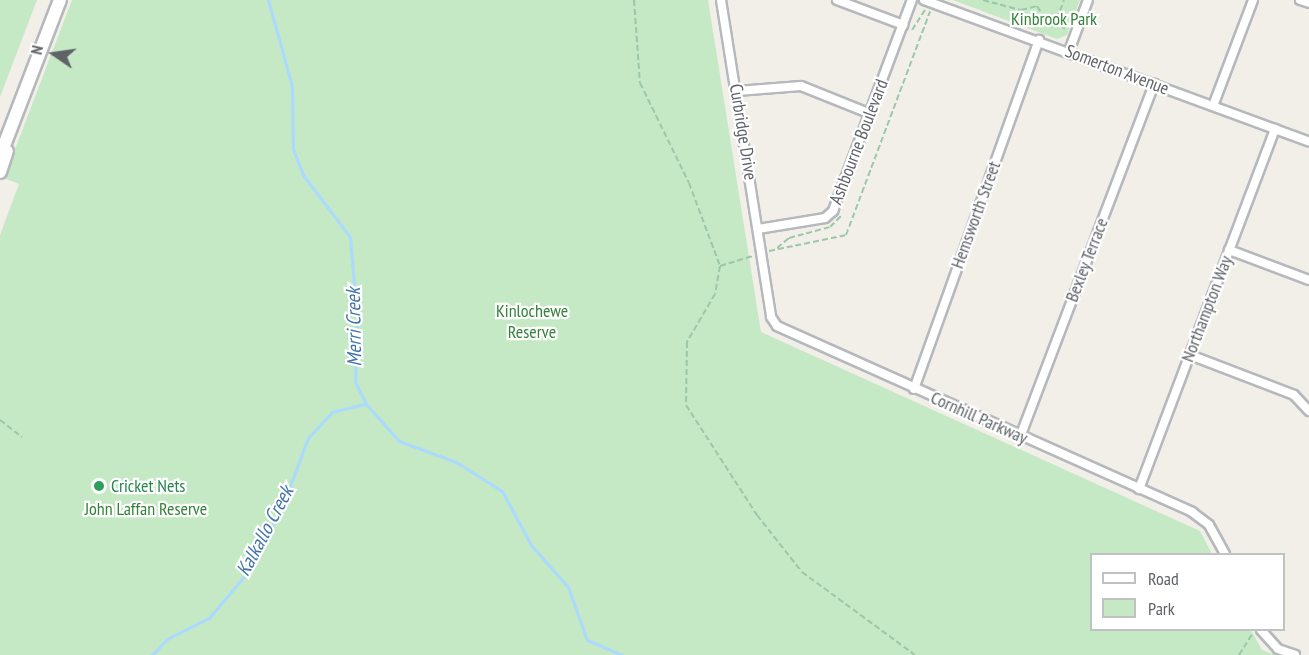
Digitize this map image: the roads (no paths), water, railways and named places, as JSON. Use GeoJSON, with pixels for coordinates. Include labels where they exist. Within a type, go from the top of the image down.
{"type":"FeatureCollection","features":[{"type":"Feature","properties":{"kind":"main road"},"geometry":{"type":"LineString","coordinates":[[0,172],[60,0]]}},
{"type":"Feature","properties":{"kind":"main road"},"geometry":{"type":"LineString","coordinates":[[0,156],[22,104]]}},
{"type":"Feature","properties":{"kind":"street","name":"Curbridge Drive"},"geometry":{"type":"LineString","coordinates":[[721,0],[763,264]]}},
{"type":"Feature","properties":{"kind":"street"},"geometry":{"type":"LineString","coordinates":[[837,0],[903,25]]}},
{"type":"Feature","properties":{"kind":"street","name":"Ashbourne Boulevard"},"geometry":{"type":"LineString","coordinates":[[758,229],[825,218],[833,211],[912,0]]}},
{"type":"Feature","properties":{"kind":"street","name":"Somerton Avenue"},"geometry":{"type":"LineString","coordinates":[[924,0],[1069,51],[1309,142]]}},
{"type":"Feature","properties":{"kind":"street"},"geometry":{"type":"LineString","coordinates":[[1069,51],[1088,0]]}},
{"type":"Feature","properties":{"kind":"street"},"geometry":{"type":"LineString","coordinates":[[1213,106],[1253,0]]}},
{"type":"Feature","properties":{"kind":"street"},"geometry":{"type":"LineString","coordinates":[[1300,0],[1309,3]]}},
{"type":"Feature","properties":{"kind":"street","name":"Hemsworth Street"},"geometry":{"type":"LineString","coordinates":[[914,389],[1039,40]]}},
{"type":"Feature","properties":{"kind":"street","name":"Bexley Terrace"},"geometry":{"type":"LineString","coordinates":[[1020,437],[1154,84]]}},
{"type":"Feature","properties":{"kind":"street"},"geometry":{"type":"LineString","coordinates":[[737,91],[801,86],[871,114]]}},
{"type":"Feature","properties":{"kind":"street","name":"Northampton Way"},"geometry":{"type":"LineString","coordinates":[[1139,489],[1275,129]]}},
{"type":"Feature","properties":{"kind":"street"},"geometry":{"type":"LineString","coordinates":[[1229,250],[1309,280]]}},
{"type":"Feature","properties":{"kind":"street","name":"Cornhill Parkway"},"geometry":{"type":"LineString","coordinates":[[763,264],[771,317],[783,332],[1204,519],[1224,553]]}},
{"type":"Feature","properties":{"kind":"street"},"geometry":{"type":"LineString","coordinates":[[1190,355],[1294,395],[1309,411]]}},
{"type":"Feature","properties":{"kind":"street"},"geometry":{"type":"LineString","coordinates":[[1260,631],[1278,649],[1295,655]]}},
{"type":"Feature","properties":{"kind":"waterway","name":"Merri Creek"},"geometry":{"type":"LineString","coordinates":[[268,0],[292,86],[293,149],[303,175],[350,237],[357,318],[355,382],[366,404],[399,441],[456,462],[502,491],[531,545],[568,587],[587,640],[622,655]]}},
{"type":"Feature","properties":{"kind":"waterway","name":"Kalkallo Creek"},"geometry":{"type":"LineString","coordinates":[[152,655],[167,639],[209,618],[246,574],[282,507],[308,438],[332,412],[365,404]]}},
{"type":"Feature","properties":{"kind":"place","name":"Cricket Nets"},"geometry":{"type":"Point","coordinates":[99,486]}},
{"type":"Feature","properties":{"kind":"park label","name":"Kinbrook Park"},"geometry":{"type":"Point","coordinates":[1054,19]}},
{"type":"Feature","properties":{"kind":"park label","name":"Kinlochewe Reserve"},"geometry":{"type":"Point","coordinates":[532,322]}},
{"type":"Feature","properties":{"kind":"park label","name":"John Laffan Reserve"},"geometry":{"type":"Point","coordinates":[146,509]}}]}
